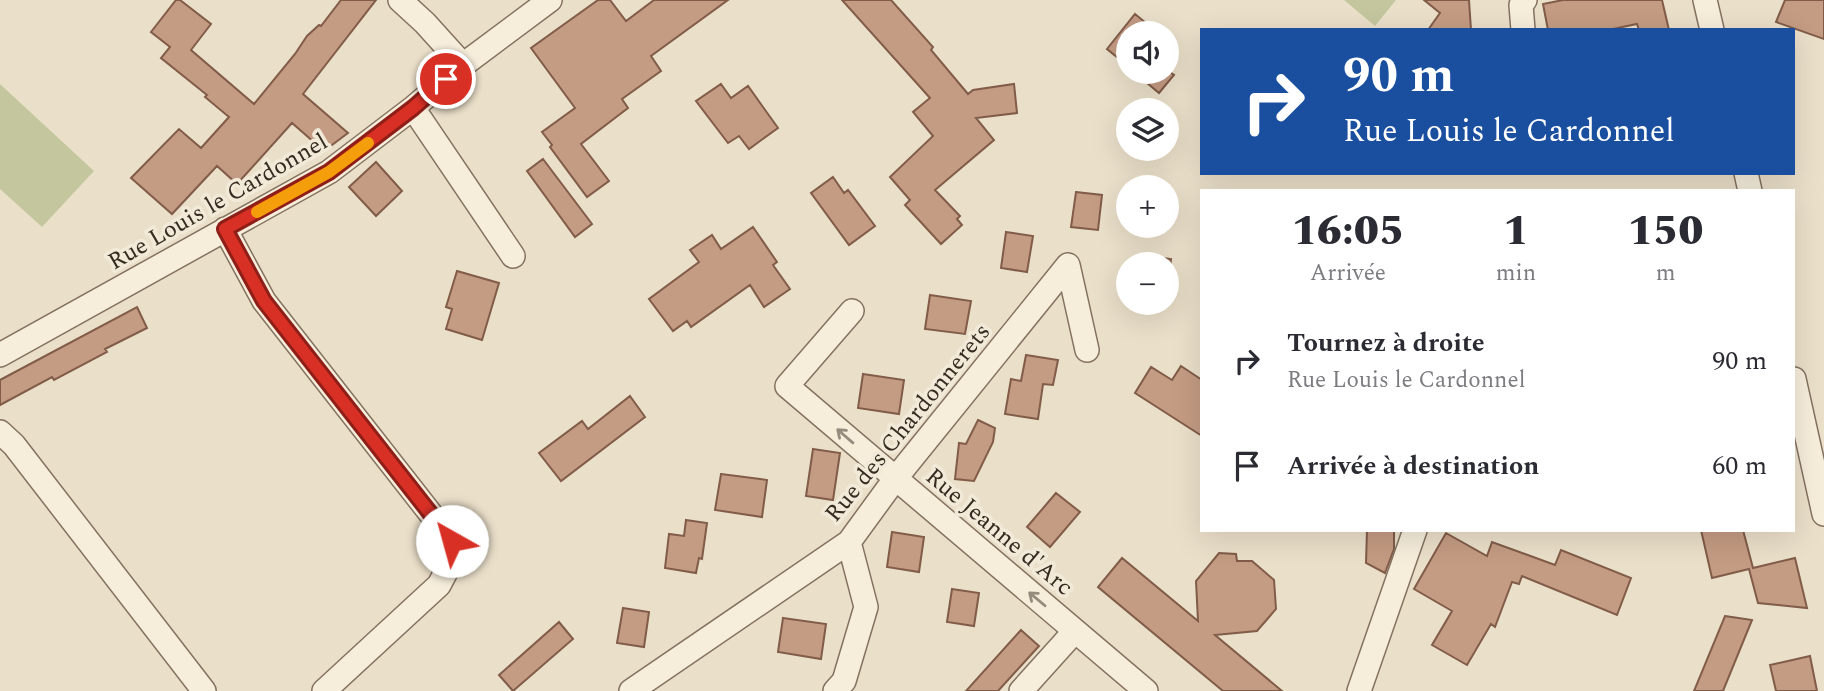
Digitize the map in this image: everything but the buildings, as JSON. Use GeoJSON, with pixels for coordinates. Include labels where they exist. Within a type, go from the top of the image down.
{"type":"FeatureCollection","features":[{"type":"Feature","properties":{"kind":"street"},"geometry":{"type":"LineString","coordinates":[[400,0],[463,65]]}},
{"type":"Feature","properties":{"kind":"street","name":"Rue Louis le Cardonnel"},"geometry":{"type":"LineString","coordinates":[[0,355],[329,172],[413,108],[463,65],[550,0]]}},
{"type":"Feature","properties":{"kind":"street"},"geometry":{"type":"LineString","coordinates":[[1523,28],[1521,5],[1525,0]]}},
{"type":"Feature","properties":{"kind":"street"},"geometry":{"type":"LineString","coordinates":[[1705,0],[1712,28]]}},
{"type":"Feature","properties":{"kind":"street"},"geometry":{"type":"LineString","coordinates":[[413,108],[513,256]]}},
{"type":"Feature","properties":{"kind":"street"},"geometry":{"type":"LineString","coordinates":[[225,229],[264,301],[452,541],[449,566],[439,585],[324,691]]}},
{"type":"Feature","properties":{"kind":"street","name":"Rue des Chardonnerets"},"geometry":{"type":"LineString","coordinates":[[631,691],[849,541],[895,479],[1069,265],[1087,350]]}},
{"type":"Feature","properties":{"kind":"street","name":"Rue Jeanne d'Arc"},"geometry":{"type":"LineString","coordinates":[[852,311],[787,386],[1146,691]]}},
{"type":"Feature","properties":{"kind":"street"},"geometry":{"type":"LineString","coordinates":[[1795,384],[1824,514]]}},
{"type":"Feature","properties":{"kind":"street"},"geometry":{"type":"LineString","coordinates":[[0,432],[13,445],[204,691]]}},
{"type":"Feature","properties":{"kind":"street"},"geometry":{"type":"LineString","coordinates":[[1359,691],[1414,532]]}},
{"type":"Feature","properties":{"kind":"street"},"geometry":{"type":"LineString","coordinates":[[835,691],[844,681],[866,607],[849,541]]}},
{"type":"Feature","properties":{"kind":"street"},"geometry":{"type":"LineString","coordinates":[[1021,691],[1075,631]]}},
{"type":"Feature","properties":{"kind":"green space"},"geometry":{"type":"Polygon","coordinates":[[[1344,0],[1396,0],[1375,26],[1344,0]]]}},
{"type":"Feature","properties":{"kind":"green space"},"geometry":{"type":"Polygon","coordinates":[[[0,84],[94,171],[42,227],[0,189],[0,84]]]}},
{"type":"Feature","properties":{"kind":"slow traffic"},"geometry":{"type":"LineString","coordinates":[[257,212],[329,172],[368,143]]}},
{"type":"Feature","properties":{"kind":"route"},"geometry":{"type":"LineString","coordinates":[[446,79],[413,108],[329,172],[225,229],[264,301],[452,541]]}}]}
